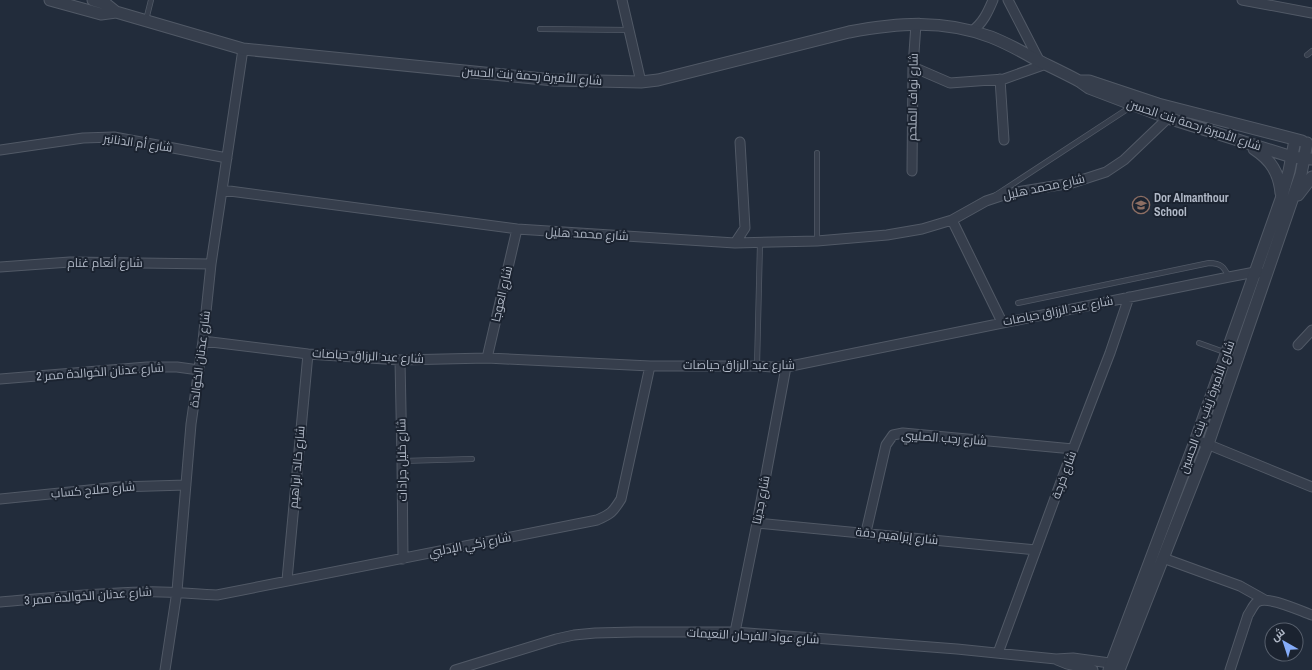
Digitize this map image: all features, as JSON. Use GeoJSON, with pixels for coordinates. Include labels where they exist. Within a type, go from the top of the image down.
{"type":"FeatureCollection","features":[{"type":"Feature","properties":{"kind":"street","name":"شارع الأميرة رحمة بنت الحسن"},"geometry":{"type":"LineString","coordinates":[[93,0],[106,4],[116,12],[145,22],[243,50],[554,80],[641,82],[670,77],[850,32],[898,24],[945,26],[972,31],[992,37],[1079,81],[1089,88],[1132,106],[1245,143],[1292,157],[1308,159]]}},
{"type":"Feature","properties":{"kind":"street"},"geometry":{"type":"LineString","coordinates":[[622,0],[641,82]]}},
{"type":"Feature","properties":{"kind":"street"},"geometry":{"type":"LineString","coordinates":[[972,31],[979,26],[986,16],[993,0]]}},
{"type":"Feature","properties":{"kind":"street"},"geometry":{"type":"LineString","coordinates":[[913,67],[950,83],[1000,79],[1043,63],[1008,0]]}},
{"type":"Feature","properties":{"kind":"street"},"geometry":{"type":"LineString","coordinates":[[1242,0],[1312,13]]}},
{"type":"Feature","properties":{"kind":"street","name":"شارع الأميرة رحمة بنت الحسن"},"geometry":{"type":"LineString","coordinates":[[57,1],[101,14],[116,12]]}},
{"type":"Feature","properties":{"kind":"street","name":"شارع نواف الملحم"},"geometry":{"type":"LineString","coordinates":[[912,171],[913,67],[916,24]]}},
{"type":"Feature","properties":{"kind":"street","name":"شارع عدنان الخوالدة"},"geometry":{"type":"LineString","coordinates":[[165,670],[177,591],[191,424],[203,341],[211,264],[243,50]]}},
{"type":"Feature","properties":{"kind":"street"},"geometry":{"type":"LineString","coordinates":[[1000,79],[1004,140]]}},
{"type":"Feature","properties":{"kind":"street","name":"شارع الأميرة رحمة بنت الحسن"},"geometry":{"type":"LineString","coordinates":[[1079,81],[1089,81],[1158,104],[1309,143]]}},
{"type":"Feature","properties":{"kind":"street","name":"شارع محمد هليل"},"geometry":{"type":"LineString","coordinates":[[222,190],[517,229],[735,243],[817,241],[887,235],[922,229],[952,220],[986,201],[1010,193],[1072,183],[1106,172],[1124,160],[1168,118]]}},
{"type":"Feature","properties":{"kind":"street","name":"شارع أم الدنانير"},"geometry":{"type":"LineString","coordinates":[[0,150],[83,138],[114,137],[227,158]]}},
{"type":"Feature","properties":{"kind":"street","name":"شارع الأميرة زينب بنت الحسين"},"geometry":{"type":"LineString","coordinates":[[1115,667],[1163,558],[1208,444],[1267,274],[1287,201],[1295,140]]}},
{"type":"Feature","properties":{"kind":"street"},"geometry":{"type":"LineString","coordinates":[[735,243],[745,228],[740,142]]}},
{"type":"Feature","properties":{"kind":"street"},"geometry":{"type":"LineString","coordinates":[[1245,143],[1267,158],[1277,172],[1287,201],[1312,177]]}},
{"type":"Feature","properties":{"kind":"street","name":"شارع الأميرة زينب بنت الحسين"},"geometry":{"type":"LineString","coordinates":[[1115,667],[1255,272],[1308,159],[1309,143]]}},
{"type":"Feature","properties":{"kind":"street"},"geometry":{"type":"LineString","coordinates":[[952,220],[1002,322]]}},
{"type":"Feature","properties":{"kind":"street","name":"شارع العوجا"},"geometry":{"type":"LineString","coordinates":[[487,358],[517,229]]}},
{"type":"Feature","properties":{"kind":"street","name":"شارع أنعام غنام"},"geometry":{"type":"LineString","coordinates":[[0,267],[70,262],[211,264]]}},
{"type":"Feature","properties":{"kind":"street","name":"شارع عبد الرزاق حياصات"},"geometry":{"type":"LineString","coordinates":[[203,341],[308,354],[400,360],[487,358],[650,366],[786,367],[1229,277],[1255,272],[1267,274]]}},
{"type":"Feature","properties":{"kind":"street","name":"شارع خرجة"},"geometry":{"type":"LineString","coordinates":[[998,653],[1110,353],[1129,297]]}},
{"type":"Feature","properties":{"kind":"street"},"geometry":{"type":"LineString","coordinates":[[1298,345],[1312,330]]}},
{"type":"Feature","properties":{"kind":"street","name":"شارع خالد ابراهيم"},"geometry":{"type":"LineString","coordinates":[[287,580],[308,354]]}},
{"type":"Feature","properties":{"kind":"street","name":"شارع خليل جرادات"},"geometry":{"type":"LineString","coordinates":[[400,360],[403,559]]}},
{"type":"Feature","properties":{"kind":"street","name":"شارع زكي الإدلبي"},"geometry":{"type":"LineString","coordinates":[[177,591],[217,595],[597,520],[607,516],[614,511],[621,499],[650,366]]}},
{"type":"Feature","properties":{"kind":"street","name":"شارع عدنان الخوالدة ممر 2"},"geometry":{"type":"LineString","coordinates":[[0,380],[147,367],[177,367],[199,370]]}},
{"type":"Feature","properties":{"kind":"street","name":"شارع جديتا"},"geometry":{"type":"LineString","coordinates":[[735,632],[786,367]]}},
{"type":"Feature","properties":{"kind":"street","name":"شارع رجب الصليبي"},"geometry":{"type":"LineString","coordinates":[[866,532],[886,445],[893,435],[903,433],[1073,449]]}},
{"type":"Feature","properties":{"kind":"street"},"geometry":{"type":"LineString","coordinates":[[1196,439],[1312,487]]}},
{"type":"Feature","properties":{"kind":"street","name":"شارع صلاح كساب"},"geometry":{"type":"LineString","coordinates":[[0,499],[119,487],[186,485]]}},
{"type":"Feature","properties":{"kind":"street","name":"شارع إبراهيم دقة"},"geometry":{"type":"LineString","coordinates":[[757,523],[866,532],[1036,550]]}},
{"type":"Feature","properties":{"kind":"street"},"geometry":{"type":"LineString","coordinates":[[1163,558],[1240,586],[1265,600],[1312,615]]}},
{"type":"Feature","properties":{"kind":"street","name":"شارع عدنان الخوالدة ممر 3"},"geometry":{"type":"LineString","coordinates":[[0,602],[177,591]]}},
{"type":"Feature","properties":{"kind":"street"},"geometry":{"type":"LineString","coordinates":[[1230,670],[1252,608],[1258,602],[1265,600]]}},
{"type":"Feature","properties":{"kind":"street","name":"شارع عواد الفرحان النعيمات"},"geometry":{"type":"LineString","coordinates":[[455,670],[556,639],[574,635],[635,632],[735,632],[1056,659],[1068,658],[1115,667]]}},
{"type":"Feature","properties":{"kind":"street","name":"شارع عواد الفرحان النعيمات"},"geometry":{"type":"LineString","coordinates":[[1056,659],[1067,664],[1093,670]]}},
{"type":"Feature","properties":{"kind":"lane"},"geometry":{"type":"LineString","coordinates":[[145,22],[151,0]]}},
{"type":"Feature","properties":{"kind":"lane"},"geometry":{"type":"LineString","coordinates":[[540,29],[629,30]]}},
{"type":"Feature","properties":{"kind":"lane"},"geometry":{"type":"LineString","coordinates":[[1307,55],[1312,51]]}},
{"type":"Feature","properties":{"kind":"lane"},"geometry":{"type":"LineString","coordinates":[[986,201],[1132,106]]}},
{"type":"Feature","properties":{"kind":"lane"},"geometry":{"type":"LineString","coordinates":[[817,153],[817,241]]}},
{"type":"Feature","properties":{"kind":"lane"},"geometry":{"type":"LineString","coordinates":[[757,366],[760,243]]}},
{"type":"Feature","properties":{"kind":"lane"},"geometry":{"type":"LineString","coordinates":[[1018,302],[1209,263],[1221,265],[1229,277]]}},
{"type":"Feature","properties":{"kind":"lane"},"geometry":{"type":"LineString","coordinates":[[1199,343],[1227,353]]}},
{"type":"Feature","properties":{"kind":"lane"},"geometry":{"type":"LineString","coordinates":[[402,460],[472,459]]}},
{"type":"Feature","properties":{"kind":"place","name":"Dor Almanthour School"},"geometry":{"type":"Point","coordinates":[1141,205]}}]}
